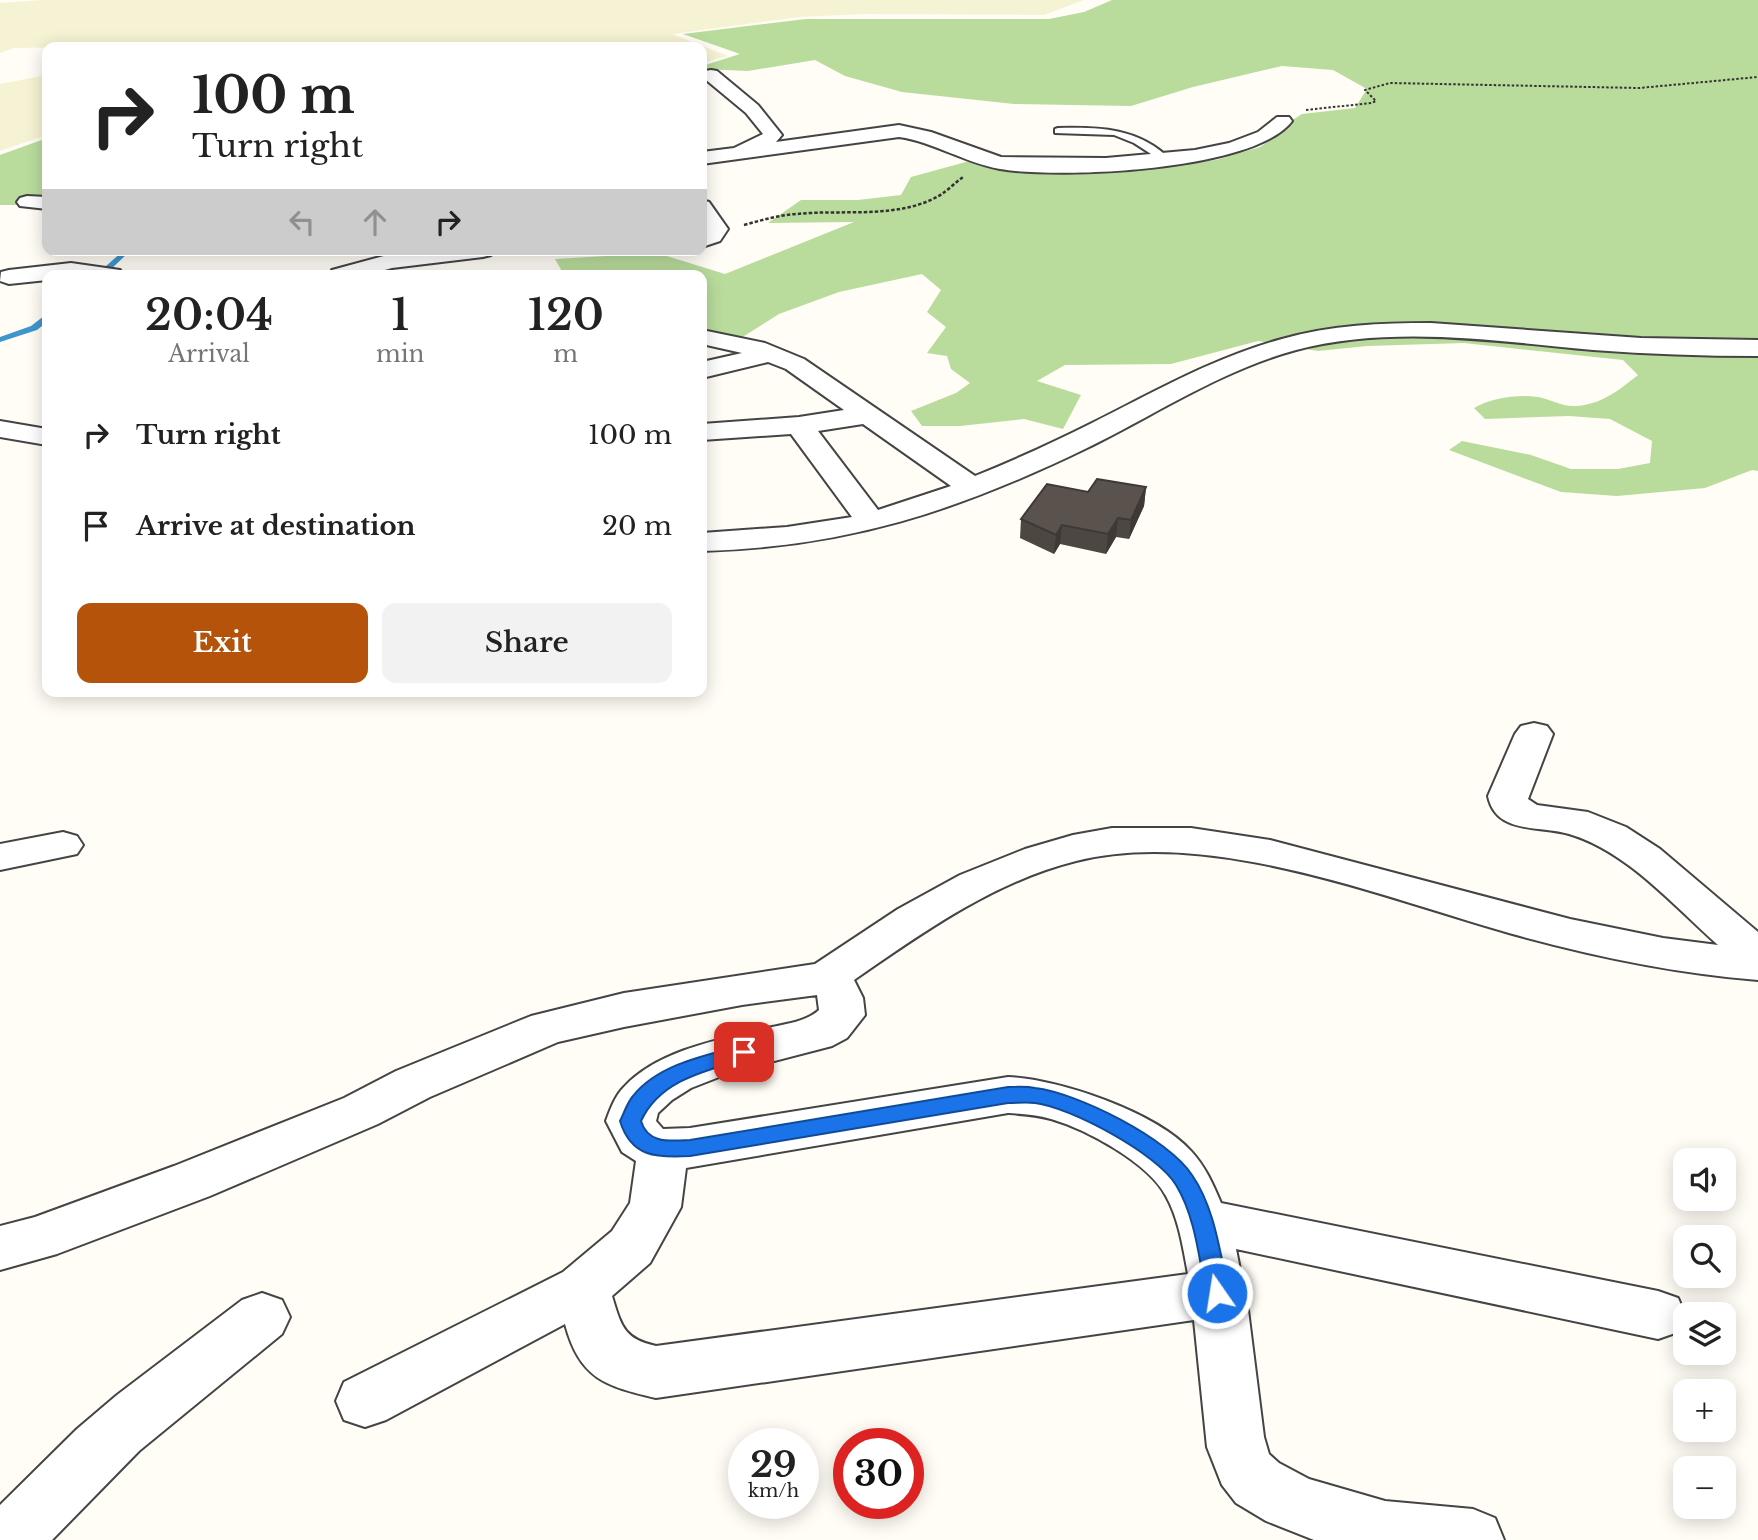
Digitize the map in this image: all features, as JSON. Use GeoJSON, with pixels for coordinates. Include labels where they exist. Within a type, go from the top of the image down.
{"type":"FeatureCollection","features":[{"type":"Feature","properties":{"kind":"street"},"geometry":{"type":"LineString","coordinates":[[711,75],[752,109],[773,135],[765,142],[733,152]]}},
{"type":"Feature","properties":{"kind":"street"},"geometry":{"type":"LineString","coordinates":[[707,157],[899,131],[916,134],[986,160],[1044,164],[1165,159],[1203,155],[1240,146],[1277,130],[1283,121]]}},
{"type":"Feature","properties":{"kind":"street"},"geometry":{"type":"LineString","coordinates":[[707,213],[712,220],[709,237],[741,226]]}},
{"type":"Feature","properties":{"kind":"street"},"geometry":{"type":"LineString","coordinates":[[358,270],[391,261],[430,256]]}},
{"type":"Feature","properties":{"kind":"street"},"geometry":{"type":"LineString","coordinates":[[3,281],[42,275]]}},
{"type":"Feature","properties":{"kind":"street"},"geometry":{"type":"LineString","coordinates":[[707,542],[813,533],[871,522],[972,487],[1076,442],[1242,359],[1294,343],[1374,330],[1411,328],[1463,330],[1636,346],[1758,348]]}},
{"type":"Feature","properties":{"kind":"street"},"geometry":{"type":"LineString","coordinates":[[707,338],[771,354],[795,365],[972,487]]}},
{"type":"Feature","properties":{"kind":"street"},"geometry":{"type":"LineString","coordinates":[[707,369],[771,354]]}},
{"type":"Feature","properties":{"kind":"street"},"geometry":{"type":"LineString","coordinates":[[707,432],[799,425],[869,415]]}},
{"type":"Feature","properties":{"kind":"street"},"geometry":{"type":"LineString","coordinates":[[799,425],[871,522]]}},
{"type":"Feature","properties":{"kind":"street"},"geometry":{"type":"LineString","coordinates":[[4,434],[42,437]]}},
{"type":"Feature","properties":{"kind":"street"},"geometry":{"type":"LineString","coordinates":[[1534,734],[1508,796],[1510,805],[1527,816],[1574,821],[1612,836],[1645,858],[1758,956]]}},
{"type":"Feature","properties":{"kind":"street"},"geometry":{"type":"LineString","coordinates":[[0,1248],[38,1238],[192,1181],[361,1111],[413,1084],[547,1028],[624,1010],[826,978],[913,918],[1014,867],[1074,848],[1138,839],[1200,841],[1306,861],[1606,943],[1709,961],[1758,964]]}},
{"type":"Feature","properties":{"kind":"street"},"geometry":{"type":"LineString","coordinates":[[0,857],[63,845]]}},
{"type":"Feature","properties":{"kind":"street"},"geometry":{"type":"LineString","coordinates":[[826,978],[836,985],[842,999],[842,1015],[831,1026],[815,1034],[693,1066],[661,1084],[640,1101],[631,1121],[635,1134],[644,1143],[663,1150],[690,1148],[1008,1095],[1035,1095],[1068,1104],[1153,1148],[1174,1166],[1186,1182],[1201,1220],[1217,1293],[1236,1449],[1248,1475],[1275,1496],[1374,1529],[1473,1540]]}},
{"type":"Feature","properties":{"kind":"street"},"geometry":{"type":"LineString","coordinates":[[365,1401],[582,1288],[631,1247],[655,1208],[663,1150]]}},
{"type":"Feature","properties":{"kind":"street"},"geometry":{"type":"LineString","coordinates":[[1201,1220],[1658,1315]]}},
{"type":"Feature","properties":{"kind":"street"},"geometry":{"type":"LineString","coordinates":[[582,1288],[597,1339],[621,1364],[656,1372],[1217,1293]]}},
{"type":"Feature","properties":{"kind":"street"},"geometry":{"type":"LineString","coordinates":[[6,1540],[97,1451],[174,1383],[262,1317]]}},
{"type":"Feature","properties":{"kind":"lane"},"geometry":{"type":"LineString","coordinates":[[1058,131],[1103,130],[1126,134],[1165,159]]}},
{"type":"Feature","properties":{"kind":"path"},"geometry":{"type":"LineString","coordinates":[[1283,121],[1290,114],[1307,110],[1376,101],[1365,90],[1379,85],[1432,83],[1656,88],[1714,84],[1758,77]]}},
{"type":"Feature","properties":{"kind":"path"},"geometry":{"type":"LineString","coordinates":[[741,226],[763,219],[812,212],[864,212],[911,205],[953,188],[974,167],[986,160]]}},
{"type":"Feature","properties":{"kind":"shaded area"},"geometry":{"type":"Polygon","coordinates":[[[41,0],[1084,0],[1044,15],[865,14],[799,17],[672,34],[692,42],[42,42],[42,48],[14,48],[0,53],[0,3],[41,0]]]}},
{"type":"Feature","properties":{"kind":"shaded area"},"geometry":{"type":"Polygon","coordinates":[[[707,48],[728,56],[707,62],[707,48]]]}},
{"type":"Feature","properties":{"kind":"shaded area"},"geometry":{"type":"Polygon","coordinates":[[[42,76],[42,137],[0,151],[0,84],[42,76]]]}},
{"type":"Feature","properties":{"kind":"green space"},"geometry":{"type":"Polygon","coordinates":[[[1112,0],[1758,0],[1758,471],[1752,470],[1705,488],[1617,496],[1561,492],[1449,450],[1462,441],[1531,455],[1571,469],[1618,469],[1650,463],[1652,441],[1610,419],[1569,416],[1485,419],[1474,408],[1496,399],[1522,396],[1538,397],[1570,406],[1593,403],[1617,391],[1638,375],[1623,360],[1464,343],[1367,346],[1318,351],[1258,341],[1171,364],[1065,365],[1037,381],[1081,395],[1063,429],[1024,419],[960,426],[922,426],[911,411],[956,393],[970,383],[951,369],[947,356],[927,353],[946,327],[927,312],[941,290],[922,274],[839,292],[779,314],[733,343],[707,347],[707,270],[561,270],[555,259],[667,256],[725,274],[854,222],[768,223],[801,200],[858,200],[901,195],[911,177],[973,160],[1148,166],[1216,160],[1260,147],[1287,129],[1291,121],[1302,114],[1355,108],[1367,89],[1333,70],[1282,66],[1193,87],[1131,106],[1014,104],[902,92],[845,76],[815,60],[748,71],[707,69],[707,64],[740,54],[683,34],[806,19],[1049,19],[1084,12],[1112,0]]]}},
{"type":"Feature","properties":{"kind":"green space"},"geometry":{"type":"Polygon","coordinates":[[[42,140],[42,205],[0,205],[0,155],[42,140]]]}},
{"type":"Feature","properties":{"kind":"building"},"geometry":{"type":"Polygon","coordinates":[[[1097,479],[1146,487],[1131,520],[1118,518],[1108,534],[1062,525],[1056,535],[1021,519],[1047,484],[1088,492],[1097,479]]]}},
{"type":"Feature","properties":{"kind":"waterway"},"geometry":{"type":"LineString","coordinates":[[106,270],[121,256]]}},
{"type":"Feature","properties":{"kind":"waterway"},"geometry":{"type":"LineString","coordinates":[[0,340],[34,328],[42,322]]}},
{"type":"Feature","properties":{"kind":"route"},"geometry":{"type":"LineString","coordinates":[[744,1052],[693,1066],[661,1084],[640,1101],[631,1121],[635,1134],[644,1143],[663,1150],[690,1148],[1008,1095],[1035,1095],[1068,1104],[1153,1148],[1174,1166],[1186,1182],[1201,1220],[1217,1293]]}}]}
